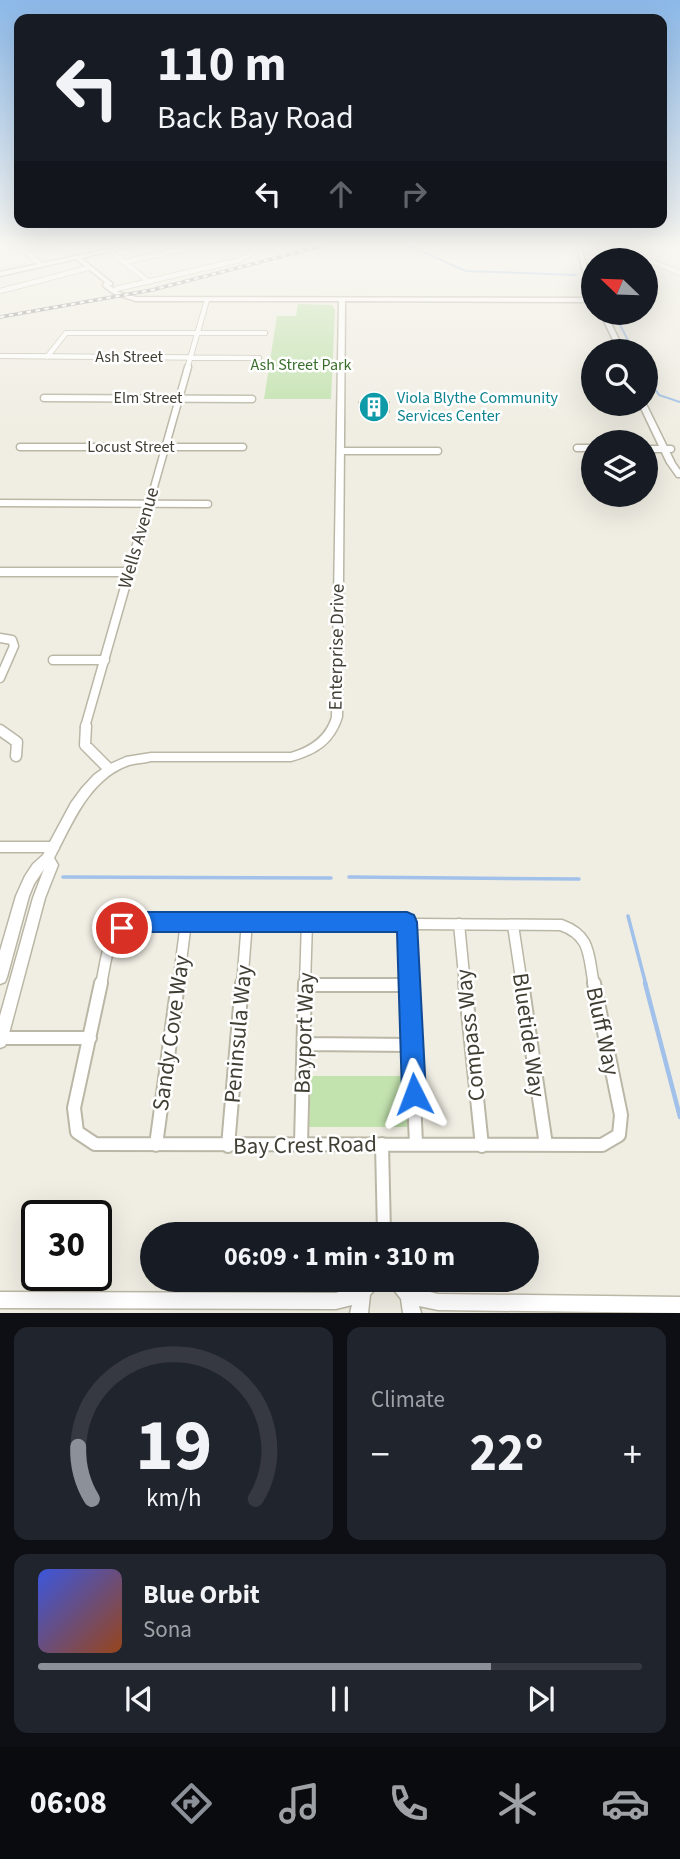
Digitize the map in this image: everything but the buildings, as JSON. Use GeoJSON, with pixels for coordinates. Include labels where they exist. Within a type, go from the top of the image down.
{"type":"FeatureCollection","features":[{"type":"Feature","properties":{"kind":"street","name":"Wells Avenue"},"geometry":{"type":"LineString","coordinates":[[108,768],[90,752],[84,737],[205,307]]}},
{"type":"Feature","properties":{"kind":"street","name":"Enterprise Drive"},"geometry":{"type":"LineString","coordinates":[[108,768],[138,758],[291,757],[312,750],[330,735],[337,718],[342,307]]}},
{"type":"Feature","properties":{"kind":"street"},"geometry":{"type":"LineString","coordinates":[[47,357],[66,333],[265,333]]}},
{"type":"Feature","properties":{"kind":"street","name":"Ash Street"},"geometry":{"type":"LineString","coordinates":[[0,356],[259,358]]}},
{"type":"Feature","properties":{"kind":"street","name":"Elm Street"},"geometry":{"type":"LineString","coordinates":[[44,398],[252,399]]}},
{"type":"Feature","properties":{"kind":"street"},"geometry":{"type":"LineString","coordinates":[[649,416],[680,475]]}},
{"type":"Feature","properties":{"kind":"street"},"geometry":{"type":"LineString","coordinates":[[653,416],[667,449],[680,465]]}},
{"type":"Feature","properties":{"kind":"street","name":"Locust Street"},"geometry":{"type":"LineString","coordinates":[[20,447],[243,447]]}},
{"type":"Feature","properties":{"kind":"street"},"geometry":{"type":"LineString","coordinates":[[658,449],[667,449]]}},
{"type":"Feature","properties":{"kind":"street"},"geometry":{"type":"LineString","coordinates":[[340,451],[438,451]]}},
{"type":"Feature","properties":{"kind":"street"},"geometry":{"type":"LineString","coordinates":[[0,503],[208,504]]}},
{"type":"Feature","properties":{"kind":"street"},"geometry":{"type":"LineString","coordinates":[[0,572],[130,572]]}},
{"type":"Feature","properties":{"kind":"street"},"geometry":{"type":"LineString","coordinates":[[0,638],[12,640],[14,646],[0,678]]}},
{"type":"Feature","properties":{"kind":"street"},"geometry":{"type":"LineString","coordinates":[[53,660],[105,660]]}},
{"type":"Feature","properties":{"kind":"street"},"geometry":{"type":"LineString","coordinates":[[0,730],[17,742],[16,756]]}},
{"type":"Feature","properties":{"kind":"street"},"geometry":{"type":"LineString","coordinates":[[0,977],[36,866],[50,853],[86,791],[108,768]]}},
{"type":"Feature","properties":{"kind":"street"},"geometry":{"type":"LineString","coordinates":[[0,848],[50,853]]}},
{"type":"Feature","properties":{"kind":"street"},"geometry":{"type":"LineString","coordinates":[[50,853],[52,865],[39,898],[0,1039],[90,1038],[110,944],[122,928],[143,922],[407,922],[513,925]]}},
{"type":"Feature","properties":{"kind":"street","name":"Sandy Cove Way"},"geometry":{"type":"LineString","coordinates":[[156,1145],[186,922]]}},
{"type":"Feature","properties":{"kind":"street","name":"Peninsula Way"},"geometry":{"type":"LineString","coordinates":[[228,1146],[247,922]]}},
{"type":"Feature","properties":{"kind":"street","name":"Bayport Way"},"geometry":{"type":"LineString","coordinates":[[301,1144],[307,922]]}},
{"type":"Feature","properties":{"kind":"street"},"geometry":{"type":"LineString","coordinates":[[407,922],[416,1144]]}},
{"type":"Feature","properties":{"kind":"street","name":"Compass Way"},"geometry":{"type":"LineString","coordinates":[[459,924],[482,1146]]}},
{"type":"Feature","properties":{"kind":"street","name":"Bluff Way"},"geometry":{"type":"LineString","coordinates":[[513,925],[561,925],[575,930],[584,940],[621,1115],[619,1135]]}},
{"type":"Feature","properties":{"kind":"street","name":"Bluetide Way"},"geometry":{"type":"LineString","coordinates":[[513,925],[546,1145]]}},
{"type":"Feature","properties":{"kind":"street"},"geometry":{"type":"LineString","coordinates":[[306,985],[409,985]]}},
{"type":"Feature","properties":{"kind":"street","name":"Bay Crest Road"},"geometry":{"type":"LineString","coordinates":[[90,1038],[74,1108],[77,1132],[95,1144],[546,1145],[602,1144],[619,1135]]}},
{"type":"Feature","properties":{"kind":"street"},"geometry":{"type":"LineString","coordinates":[[304,1044],[412,1045]]}},
{"type":"Feature","properties":{"kind":"street"},"geometry":{"type":"LineString","coordinates":[[382,1144],[384,1222]]}},
{"type":"Feature","properties":{"kind":"street"},"geometry":{"type":"LineString","coordinates":[[0,1300],[336,1301],[361,1294],[359,1313]]}},
{"type":"Feature","properties":{"kind":"street"},"geometry":{"type":"LineString","coordinates":[[411,1304],[438,1302],[680,1305]]}},
{"type":"Feature","properties":{"kind":"green space","name":"Ash Street Park"},"geometry":{"type":"Polygon","coordinates":[[[297,307],[333,307],[335,310],[331,399],[264,399],[277,316],[296,316],[297,307]]]}},
{"type":"Feature","properties":{"kind":"green space"},"geometry":{"type":"Polygon","coordinates":[[[311,1076],[405,1076],[408,1127],[309,1127],[311,1076]]]}},
{"type":"Feature","properties":{"kind":"waterway"},"geometry":{"type":"LineString","coordinates":[[621,326],[627,339]]}},
{"type":"Feature","properties":{"kind":"waterway"},"geometry":{"type":"LineString","coordinates":[[658,393],[680,402]]}},
{"type":"Feature","properties":{"kind":"waterway"},"geometry":{"type":"LineString","coordinates":[[63,877],[331,878]]}},
{"type":"Feature","properties":{"kind":"waterway"},"geometry":{"type":"LineString","coordinates":[[349,877],[579,879]]}},
{"type":"Feature","properties":{"kind":"waterway"},"geometry":{"type":"LineString","coordinates":[[628,916],[646,985]]}},
{"type":"Feature","properties":{"kind":"waterway"},"geometry":{"type":"LineString","coordinates":[[645,983],[680,1117]]}},
{"type":"Feature","properties":{"kind":"railway"},"geometry":{"type":"LineString","coordinates":[[0,317],[55,307]]}},
{"type":"Feature","properties":{"kind":"place","name":"Viola Blythe Community Services Center"},"geometry":{"type":"Point","coordinates":[374,407]}},
{"type":"Feature","properties":{"kind":"route"},"geometry":{"type":"LineString","coordinates":[[122,928],[143,922],[407,922],[414,1094]]}}]}
